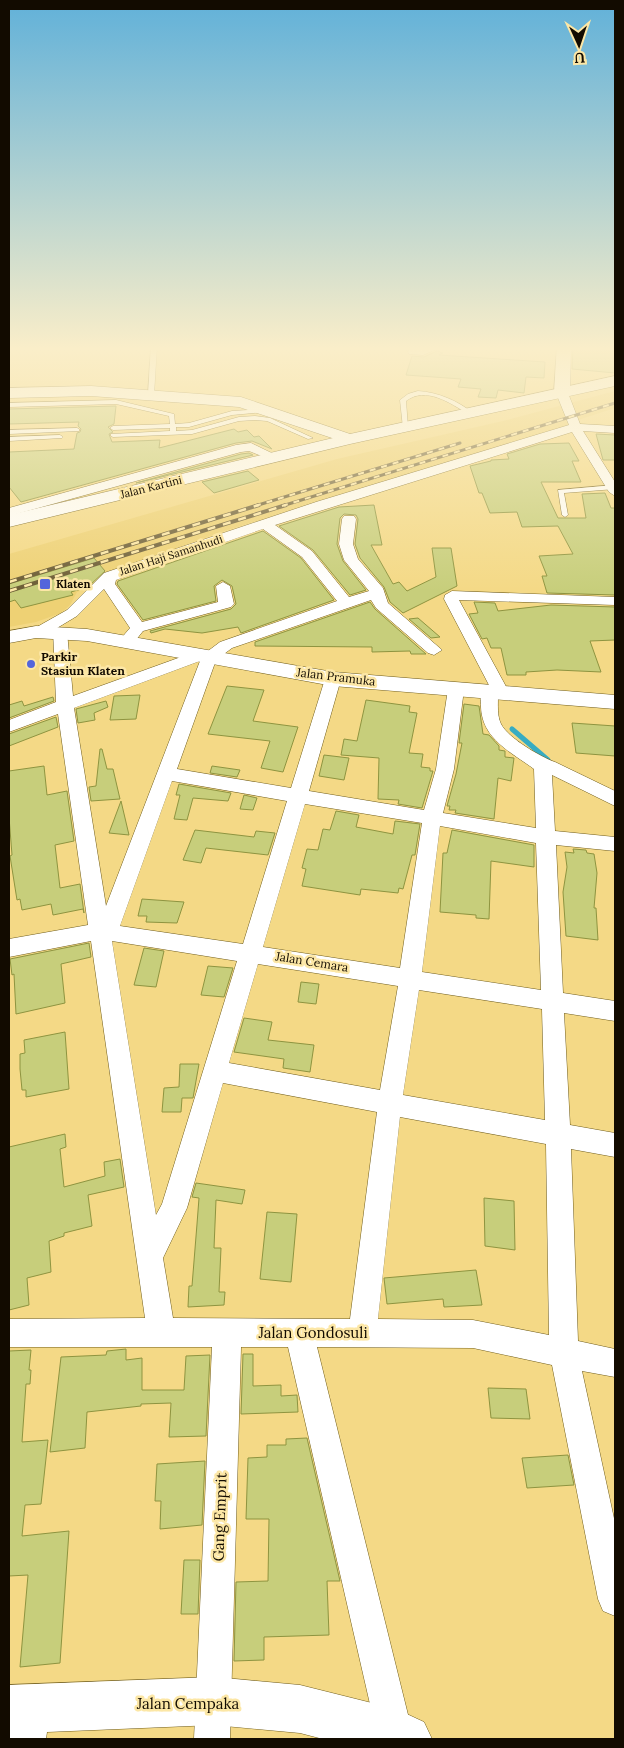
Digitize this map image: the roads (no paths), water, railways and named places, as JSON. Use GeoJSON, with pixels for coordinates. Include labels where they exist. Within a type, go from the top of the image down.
{"type":"FeatureCollection","features":[{"type":"Feature","properties":{"kind":"main road"},"geometry":{"type":"LineString","coordinates":[[300,428],[315,437]]}},
{"type":"Feature","properties":{"kind":"main road","name":"Jalan Kartini"},"geometry":{"type":"LineString","coordinates":[[9,521],[274,457],[315,437],[350,439],[402,428]]}},
{"type":"Feature","properties":{"kind":"main road","name":"Jalan Haji Samanhudi"},"geometry":{"type":"LineString","coordinates":[[9,637],[36,632],[59,632]]}},
{"type":"Feature","properties":{"kind":"main road","name":"Jalan Pramuka"},"geometry":{"type":"LineString","coordinates":[[59,632],[87,635],[132,635],[204,657],[333,679],[615,702]]}},
{"type":"Feature","properties":{"kind":"main road","name":"Jalan Cempaka"},"geometry":{"type":"LineString","coordinates":[[18,1719],[213,1720],[300,1709],[399,1737]]}},
{"type":"Feature","properties":{"kind":"street","name":"Jalan Haji Samanhudi"},"geometry":{"type":"LineString","coordinates":[[36,632],[73,612],[109,576],[321,505],[574,428]]}},
{"type":"Feature","properties":{"kind":"street"},"geometry":{"type":"LineString","coordinates":[[576,428],[593,459],[614,488]]}},
{"type":"Feature","properties":{"kind":"street","name":"Jalan Haji Samanhudi"},"geometry":{"type":"LineString","coordinates":[[598,428],[615,428]]}},
{"type":"Feature","properties":{"kind":"street"},"geometry":{"type":"LineString","coordinates":[[9,512],[240,448],[251,447],[274,457]]}},
{"type":"Feature","properties":{"kind":"street"},"geometry":{"type":"LineString","coordinates":[[593,459],[608,460]]}},
{"type":"Feature","properties":{"kind":"street"},"geometry":{"type":"LineString","coordinates":[[349,519],[346,544],[351,560],[376,588],[381,605],[434,650]]}},
{"type":"Feature","properties":{"kind":"street"},"geometry":{"type":"LineString","coordinates":[[265,524],[307,554],[346,603]]}},
{"type":"Feature","properties":{"kind":"street"},"geometry":{"type":"LineString","coordinates":[[109,576],[108,584],[132,635],[226,604],[223,586]]}},
{"type":"Feature","properties":{"kind":"street"},"geometry":{"type":"LineString","coordinates":[[9,726],[204,657],[226,645],[376,593]]}},
{"type":"Feature","properties":{"kind":"street"},"geometry":{"type":"LineString","coordinates":[[615,601],[460,594],[452,595],[451,599],[495,692],[490,718],[494,728],[503,738],[544,766],[549,766],[615,799]]}},
{"type":"Feature","properties":{"kind":"street"},"geometry":{"type":"LineString","coordinates":[[73,612],[87,635]]}},
{"type":"Feature","properties":{"kind":"street"},"geometry":{"type":"LineString","coordinates":[[59,632],[65,705],[103,931],[161,1332]]}},
{"type":"Feature","properties":{"kind":"street"},"geometry":{"type":"LineString","coordinates":[[103,931],[166,774],[204,657]]}},
{"type":"Feature","properties":{"kind":"street"},"geometry":{"type":"LineString","coordinates":[[150,1256],[174,1208],[333,679]]}},
{"type":"Feature","properties":{"kind":"street"},"geometry":{"type":"LineString","coordinates":[[362,1333],[390,1102],[410,978],[432,817],[445,769],[456,689]]}},
{"type":"Feature","properties":{"kind":"street"},"geometry":{"type":"LineString","coordinates":[[544,766],[564,1352],[615,1600]]}},
{"type":"Feature","properties":{"kind":"street"},"geometry":{"type":"LineString","coordinates":[[166,774],[546,836],[615,844]]}},
{"type":"Feature","properties":{"kind":"street","name":"Jalan Cemara"},"geometry":{"type":"LineString","coordinates":[[9,948],[103,931],[615,1011]]}},
{"type":"Feature","properties":{"kind":"street"},"geometry":{"type":"LineString","coordinates":[[215,1071],[615,1145]]}},
{"type":"Feature","properties":{"kind":"street","name":"Jalan Gondosuli"},"geometry":{"type":"LineString","coordinates":[[9,1333],[473,1334],[615,1363]]}},
{"type":"Feature","properties":{"kind":"street","name":"Gang Emprit"},"geometry":{"type":"LineString","coordinates":[[213,1720],[227,1333]]}},
{"type":"Feature","properties":{"kind":"street"},"geometry":{"type":"LineString","coordinates":[[299,1333],[399,1737]]}},
{"type":"Feature","properties":{"kind":"lane"},"geometry":{"type":"LineString","coordinates":[[153,428],[113,431],[173,433],[192,432],[208,428]]}},
{"type":"Feature","properties":{"kind":"lane"},"geometry":{"type":"LineString","coordinates":[[172,428],[173,433]]}},
{"type":"Feature","properties":{"kind":"lane"},"geometry":{"type":"LineString","coordinates":[[290,428],[315,437]]}},
{"type":"Feature","properties":{"kind":"lane"},"geometry":{"type":"LineString","coordinates":[[9,432],[77,433],[9,439]]}},
{"type":"Feature","properties":{"kind":"lane"},"geometry":{"type":"LineString","coordinates":[[565,515],[560,491],[614,488]]}},
{"type":"Feature","properties":{"kind":"waterway"},"geometry":{"type":"LineString","coordinates":[[512,729],[548,760]]}},
{"type":"Feature","properties":{"kind":"railway"},"geometry":{"type":"LineString","coordinates":[[282,506],[536,428]]}},
{"type":"Feature","properties":{"kind":"railway"},"geometry":{"type":"LineString","coordinates":[[255,506],[460,443]]}},
{"type":"Feature","properties":{"kind":"railway"},"geometry":{"type":"LineString","coordinates":[[9,582],[259,505]]}},
{"type":"Feature","properties":{"kind":"railway"},"geometry":{"type":"LineString","coordinates":[[9,591],[286,505]]}},
{"type":"Feature","properties":{"kind":"place","name":"Klaten"},"geometry":{"type":"Point","coordinates":[45,584]}},
{"type":"Feature","properties":{"kind":"place","name":"Parkir Stasiun Klaten"},"geometry":{"type":"Point","coordinates":[31,664]}}]}
